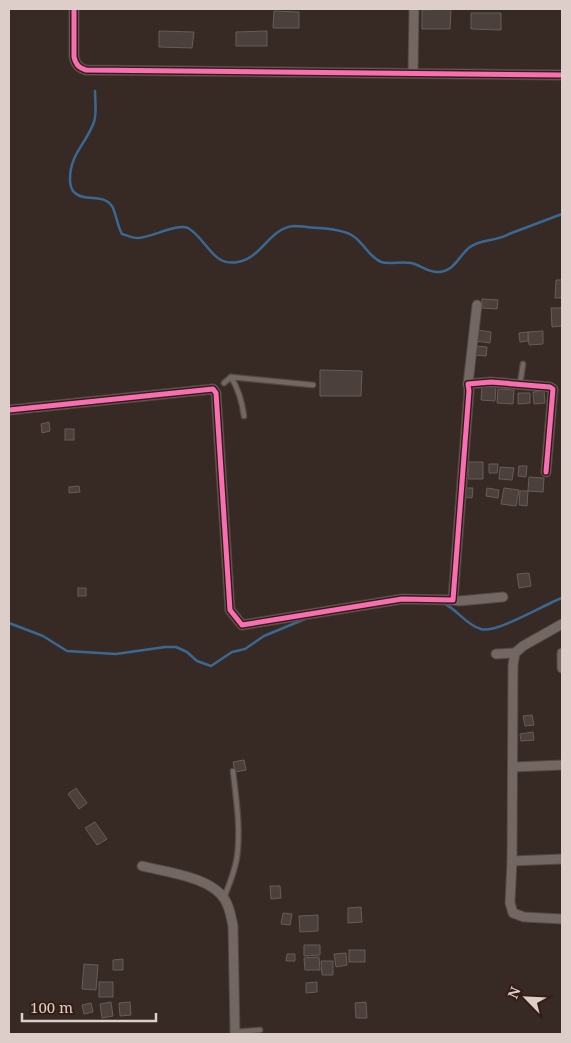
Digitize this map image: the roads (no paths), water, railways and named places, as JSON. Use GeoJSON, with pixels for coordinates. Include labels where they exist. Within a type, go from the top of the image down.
{"type":"FeatureCollection","features":[{"type":"Feature","properties":{"kind":"street"},"geometry":{"type":"LineString","coordinates":[[74,9],[75,64],[86,70],[562,75]]}},
{"type":"Feature","properties":{"kind":"street"},"geometry":{"type":"LineString","coordinates":[[413,73],[414,9]]}},
{"type":"Feature","properties":{"kind":"street"},"geometry":{"type":"LineString","coordinates":[[453,600],[468,384],[476,305]]}},
{"type":"Feature","properties":{"kind":"street"},"geometry":{"type":"LineString","coordinates":[[468,384],[491,382],[550,387],[553,389],[546,472]]}},
{"type":"Feature","properties":{"kind":"street"},"geometry":{"type":"LineString","coordinates":[[9,410],[216,388],[230,610],[242,626],[402,599],[459,601],[503,597]]}},
{"type":"Feature","properties":{"kind":"street"},"geometry":{"type":"LineString","coordinates":[[496,654],[515,653],[523,646],[562,624]]}},
{"type":"Feature","properties":{"kind":"street"},"geometry":{"type":"LineString","coordinates":[[515,653],[513,665],[510,903],[513,913],[524,917],[562,919]]}},
{"type":"Feature","properties":{"kind":"street"},"geometry":{"type":"LineString","coordinates":[[562,653],[562,668]]}},
{"type":"Feature","properties":{"kind":"street"},"geometry":{"type":"LineString","coordinates":[[513,767],[562,765]]}},
{"type":"Feature","properties":{"kind":"street"},"geometry":{"type":"LineString","coordinates":[[512,861],[562,859]]}},
{"type":"Feature","properties":{"kind":"street"},"geometry":{"type":"LineString","coordinates":[[142,866],[198,880],[216,890],[224,898],[233,926],[235,1033]]}},
{"type":"Feature","properties":{"kind":"lane"},"geometry":{"type":"LineString","coordinates":[[520,384],[523,364]]}},
{"type":"Feature","properties":{"kind":"lane"},"geometry":{"type":"LineString","coordinates":[[224,383],[231,377],[314,386]]}},
{"type":"Feature","properties":{"kind":"lane"},"geometry":{"type":"LineString","coordinates":[[231,377],[242,398],[244,416]]}},
{"type":"Feature","properties":{"kind":"lane"},"geometry":{"type":"LineString","coordinates":[[224,898],[237,860],[238,847],[238,821],[233,771]]}},
{"type":"Feature","properties":{"kind":"lane"},"geometry":{"type":"LineString","coordinates":[[235,1033],[260,1030]]}},
{"type":"Feature","properties":{"kind":"waterway"},"geometry":{"type":"LineString","coordinates":[[95,91],[96,111],[94,122],[75,156],[71,170],[71,186],[79,196],[105,200],[110,203],[122,234],[133,238],[177,227],[188,228],[216,256],[229,262],[238,262],[253,255],[272,237],[285,228],[294,226],[328,229],[350,234],[381,262],[411,263],[439,272],[453,266],[466,250],[474,244],[500,238],[562,214]]}},
{"type":"Feature","properties":{"kind":"waterway"},"geometry":{"type":"LineString","coordinates":[[443,603],[476,627],[488,629],[509,623],[562,598]]}},
{"type":"Feature","properties":{"kind":"waterway"},"geometry":{"type":"LineString","coordinates":[[9,623],[43,636],[67,651],[116,654],[176,647],[187,652],[197,661],[211,666],[232,652],[245,649],[264,636],[305,619]]}}]}
